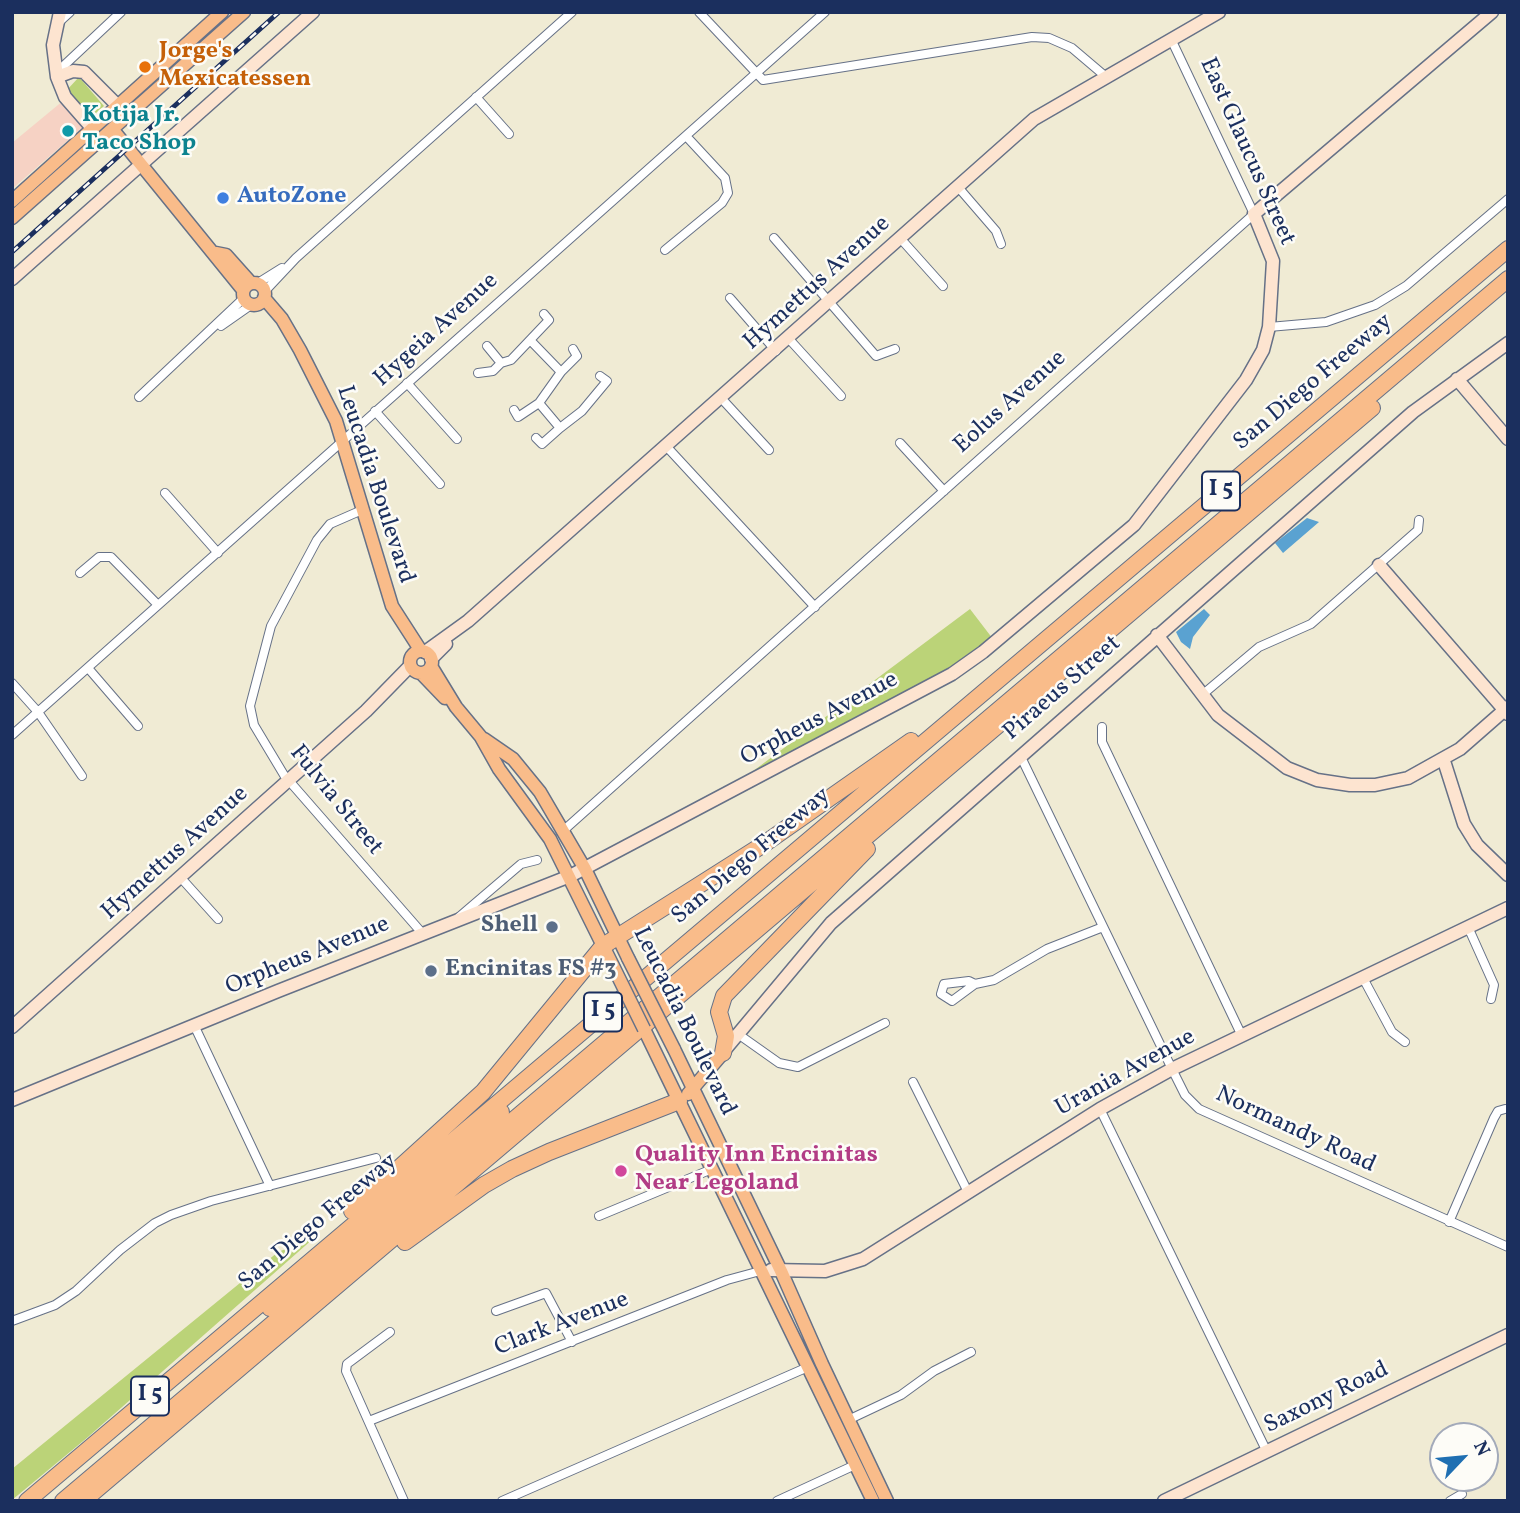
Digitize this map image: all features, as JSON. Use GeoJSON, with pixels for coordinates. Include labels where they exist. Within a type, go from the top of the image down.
{"type":"FeatureCollection","features":[{"type":"Feature","properties":{"kind":"highway","name":"San Diego Freeway"},"geometry":{"type":"LineString","coordinates":[[27,1501],[1508,249]]}},
{"type":"Feature","properties":{"kind":"highway"},"geometry":{"type":"LineString","coordinates":[[41,1501],[447,1160],[692,947],[998,694],[1508,261]]}},
{"type":"Feature","properties":{"kind":"highway"},"geometry":{"type":"LineString","coordinates":[[63,1501],[1508,279]]}},
{"type":"Feature","properties":{"kind":"highway","name":"I 5"},"geometry":{"type":"LineString","coordinates":[[83,1501],[1508,294]]}},
{"type":"Feature","properties":{"kind":"highway"},"geometry":{"type":"LineString","coordinates":[[273,1292],[309,1248],[484,1092],[603,946],[764,844],[910,741],[934,734]]}},
{"type":"Feature","properties":{"kind":"highway"},"geometry":{"type":"LineString","coordinates":[[723,1053],[726,1036],[719,1013],[724,996],[937,777]]}},
{"type":"Feature","properties":{"kind":"highway"},"geometry":{"type":"LineString","coordinates":[[719,1013],[738,1034]]}},
{"type":"Feature","properties":{"kind":"highway"},"geometry":{"type":"LineString","coordinates":[[367,1263],[396,1248],[484,1185],[512,1169],[679,1101]]}},
{"type":"Feature","properties":{"kind":"main road"},"geometry":{"type":"LineString","coordinates":[[12,201],[222,12]]}},
{"type":"Feature","properties":{"kind":"main road"},"geometry":{"type":"LineString","coordinates":[[12,218],[114,130],[236,15]]}},
{"type":"Feature","properties":{"kind":"main road"},"geometry":{"type":"LineString","coordinates":[[93,129],[114,130]]}},
{"type":"Feature","properties":{"kind":"main road","name":"Leucadia Boulevard"},"geometry":{"type":"LineString","coordinates":[[114,130],[216,253],[226,255],[254,294],[282,319],[319,383],[343,441],[362,510],[397,616],[421,662],[481,737],[499,769],[550,839],[712,1169],[771,1270],[887,1501]]}},
{"type":"Feature","properties":{"kind":"main road","name":"Leucadia Boulevard"},"geometry":{"type":"LineString","coordinates":[[481,737],[513,758],[564,830],[585,869],[693,1090],[771,1270],[808,1367],[873,1501]]}},
{"type":"Feature","properties":{"kind":"main road","name":"Piraeus Street"},"geometry":{"type":"LineString","coordinates":[[679,1101],[693,1090],[723,1053]]}},
{"type":"Feature","properties":{"kind":"street"},"geometry":{"type":"LineString","coordinates":[[70,12],[59,18],[53,45],[57,75],[65,97],[93,129]]}},
{"type":"Feature","properties":{"kind":"street"},"geometry":{"type":"LineString","coordinates":[[57,75],[121,12]]}},
{"type":"Feature","properties":{"kind":"street"},"geometry":{"type":"LineString","coordinates":[[12,279],[313,12]]}},
{"type":"Feature","properties":{"kind":"street"},"geometry":{"type":"LineString","coordinates":[[139,397],[572,12]]}},
{"type":"Feature","properties":{"kind":"street"},"geometry":{"type":"LineString","coordinates":[[699,12],[763,80],[1032,37],[1049,38],[1072,48],[1105,76]]}},
{"type":"Feature","properties":{"kind":"street","name":"Hygeia Avenue"},"geometry":{"type":"LineString","coordinates":[[12,735],[825,12]]}},
{"type":"Feature","properties":{"kind":"street","name":"Hymettus Avenue"},"geometry":{"type":"LineString","coordinates":[[12,1027],[1034,119],[1219,12]]}},
{"type":"Feature","properties":{"kind":"street","name":"Eolus Avenue"},"geometry":{"type":"LineString","coordinates":[[564,830],[1254,214],[1492,12]]}},
{"type":"Feature","properties":{"kind":"street","name":"East Glaucus Street"},"geometry":{"type":"LineString","coordinates":[[1171,39],[1254,214],[1273,261],[1269,327]]}},
{"type":"Feature","properties":{"kind":"street"},"geometry":{"type":"LineString","coordinates":[[57,75],[78,70],[88,76],[118,106]]}},
{"type":"Feature","properties":{"kind":"street"},"geometry":{"type":"LineString","coordinates":[[476,97],[509,134]]}},
{"type":"Feature","properties":{"kind":"street"},"geometry":{"type":"LineString","coordinates":[[665,250],[722,203],[728,193],[725,178],[686,136]]}},
{"type":"Feature","properties":{"kind":"street"},"geometry":{"type":"LineString","coordinates":[[958,187],[996,230],[1001,244]]}},
{"type":"Feature","properties":{"kind":"street"},"geometry":{"type":"LineString","coordinates":[[1269,327],[1326,322],[1375,305],[1406,286],[1508,199]]}},
{"type":"Feature","properties":{"kind":"street"},"geometry":{"type":"LineString","coordinates":[[774,238],[876,356],[895,349]]}},
{"type":"Feature","properties":{"kind":"street"},"geometry":{"type":"LineString","coordinates":[[900,238],[943,286]]}},
{"type":"Feature","properties":{"kind":"street"},"geometry":{"type":"LineString","coordinates":[[730,298],[776,351]]}},
{"type":"Feature","properties":{"kind":"street"},"geometry":{"type":"LineString","coordinates":[[478,373],[493,371],[502,363],[511,360],[549,320],[544,314]]}},
{"type":"Feature","properties":{"kind":"street","name":"Orpheus Avenue"},"geometry":{"type":"LineString","coordinates":[[12,1100],[422,933],[570,876],[952,674],[1001,638],[1134,525],[1158,498],[1246,380],[1263,349],[1269,327]]}},
{"type":"Feature","properties":{"kind":"street"},"geometry":{"type":"LineString","coordinates":[[789,339],[841,396]]}},
{"type":"Feature","properties":{"kind":"street"},"geometry":{"type":"LineString","coordinates":[[530,340],[561,372]]}},
{"type":"Feature","properties":{"kind":"street","name":"Piraeus Street"},"geometry":{"type":"LineString","coordinates":[[723,1053],[831,923],[1413,412],[1508,343]]}},
{"type":"Feature","properties":{"kind":"street"},"geometry":{"type":"LineString","coordinates":[[487,346],[502,363]]}},
{"type":"Feature","properties":{"kind":"street"},"geometry":{"type":"LineString","coordinates":[[514,410],[518,417],[539,403],[561,372],[577,356],[573,349]]}},
{"type":"Feature","properties":{"kind":"street"},"geometry":{"type":"LineString","coordinates":[[536,438],[542,444],[582,411],[607,381],[600,376]]}},
{"type":"Feature","properties":{"kind":"street"},"geometry":{"type":"LineString","coordinates":[[1457,379],[1508,439]]}},
{"type":"Feature","properties":{"kind":"street"},"geometry":{"type":"LineString","coordinates":[[407,383],[457,439]]}},
{"type":"Feature","properties":{"kind":"street"},"geometry":{"type":"LineString","coordinates":[[721,398],[769,450]]}},
{"type":"Feature","properties":{"kind":"street"},"geometry":{"type":"LineString","coordinates":[[539,403],[560,428]]}},
{"type":"Feature","properties":{"kind":"street"},"geometry":{"type":"LineString","coordinates":[[375,411],[440,484]]}},
{"type":"Feature","properties":{"kind":"street"},"geometry":{"type":"LineString","coordinates":[[900,443],[944,491]]}},
{"type":"Feature","properties":{"kind":"street"},"geometry":{"type":"LineString","coordinates":[[666,446],[815,607]]}},
{"type":"Feature","properties":{"kind":"street"},"geometry":{"type":"LineString","coordinates":[[165,493],[218,553]]}},
{"type":"Feature","properties":{"kind":"street","name":"Fulvia Street"},"geometry":{"type":"LineString","coordinates":[[362,510],[330,524],[317,540],[271,626],[252,690],[250,706],[254,725],[289,781],[422,933]]}},
{"type":"Feature","properties":{"kind":"street"},"geometry":{"type":"LineString","coordinates":[[1202,695],[1259,647],[1311,624],[1418,530],[1419,520]]}},
{"type":"Feature","properties":{"kind":"street"},"geometry":{"type":"LineString","coordinates":[[80,573],[99,557],[111,556],[158,606]]}},
{"type":"Feature","properties":{"kind":"street"},"geometry":{"type":"LineString","coordinates":[[1157,635],[1202,695],[1236,732],[1305,777],[1350,785],[1375,785],[1408,778],[1444,761],[1507,711],[1379,565]]}},
{"type":"Feature","properties":{"kind":"street"},"geometry":{"type":"LineString","coordinates":[[88,668],[138,726]]}},
{"type":"Feature","properties":{"kind":"street"},"geometry":{"type":"LineString","coordinates":[[12,683],[38,712],[82,776]]}},
{"type":"Feature","properties":{"kind":"street"},"geometry":{"type":"LineString","coordinates":[[1102,727],[1102,742],[1242,1036]]}},
{"type":"Feature","properties":{"kind":"street","name":"Normandy Road"},"geometry":{"type":"LineString","coordinates":[[1020,755],[1185,1095],[1210,1117],[1508,1247]]}},
{"type":"Feature","properties":{"kind":"street"},"geometry":{"type":"LineString","coordinates":[[1444,761],[1464,824],[1477,845],[1508,875]]}},
{"type":"Feature","properties":{"kind":"street"},"geometry":{"type":"LineString","coordinates":[[454,921],[521,864],[537,860]]}},
{"type":"Feature","properties":{"kind":"street"},"geometry":{"type":"LineString","coordinates":[[181,878],[218,919]]}},
{"type":"Feature","properties":{"kind":"street","name":"Urania Avenue"},"geometry":{"type":"LineString","coordinates":[[771,1270],[824,1271],[863,1259],[1100,1109],[1172,1069],[1508,908]]}},
{"type":"Feature","properties":{"kind":"street"},"geometry":{"type":"LineString","coordinates":[[975,984],[994,980],[1047,949],[1103,927]]}},
{"type":"Feature","properties":{"kind":"street"},"geometry":{"type":"LineString","coordinates":[[1468,927],[1493,985],[1491,999]]}},
{"type":"Feature","properties":{"kind":"street"},"geometry":{"type":"LineString","coordinates":[[1363,978],[1392,1032],[1405,1042]]}},
{"type":"Feature","properties":{"kind":"street"},"geometry":{"type":"LineString","coordinates":[[738,1034],[779,1063],[798,1067],[885,1023]]}},
{"type":"Feature","properties":{"kind":"street"},"geometry":{"type":"LineString","coordinates":[[194,1026],[270,1186]]}},
{"type":"Feature","properties":{"kind":"street"},"geometry":{"type":"LineString","coordinates":[[913,1082],[968,1192]]}},
{"type":"Feature","properties":{"kind":"street"},"geometry":{"type":"LineString","coordinates":[[1100,1109],[1267,1452]]}},
{"type":"Feature","properties":{"kind":"street"},"geometry":{"type":"LineString","coordinates":[[1449,1222],[1494,1118],[1498,1111],[1505,1109]]}},
{"type":"Feature","properties":{"kind":"street"},"geometry":{"type":"LineString","coordinates":[[12,1321],[55,1305],[76,1291],[120,1250],[155,1223],[211,1201],[376,1158]]}},
{"type":"Feature","properties":{"kind":"street"},"geometry":{"type":"LineString","coordinates":[[599,1216],[712,1169]]}},
{"type":"Feature","properties":{"kind":"street","name":"Clark Avenue"},"geometry":{"type":"LineString","coordinates":[[369,1421],[572,1342],[771,1270]]}},
{"type":"Feature","properties":{"kind":"street"},"geometry":{"type":"LineString","coordinates":[[496,1311],[546,1293],[572,1342]]}},
{"type":"Feature","properties":{"kind":"street"},"geometry":{"type":"LineString","coordinates":[[390,1332],[347,1364],[345,1371],[404,1501]]}},
{"type":"Feature","properties":{"kind":"street","name":"Saxony Road"},"geometry":{"type":"LineString","coordinates":[[1164,1501],[1508,1335]]}},
{"type":"Feature","properties":{"kind":"street"},"geometry":{"type":"LineString","coordinates":[[848,1420],[901,1395],[934,1371],[971,1352]]}},
{"type":"Feature","properties":{"kind":"street"},"geometry":{"type":"LineString","coordinates":[[502,1501],[808,1367]]}},
{"type":"Feature","properties":{"kind":"street"},"geometry":{"type":"LineString","coordinates":[[776,1501],[855,1465]]}},
{"type":"Feature","properties":{"kind":"street"},"geometry":{"type":"LineString","coordinates":[[1450,1501],[1462,1493]]}},
{"type":"Feature","properties":{"kind":"shaded area"},"geometry":{"type":"Polygon","coordinates":[[[64,100],[82,122],[82,128],[12,189],[12,143],[64,100]]]}},
{"type":"Feature","properties":{"kind":"green space"},"geometry":{"type":"Polygon","coordinates":[[[79,77],[104,106],[89,119],[66,91],[79,77]]]}},
{"type":"Feature","properties":{"kind":"green space"},"geometry":{"type":"Polygon","coordinates":[[[970,609],[996,643],[713,801],[970,609]]]}},
{"type":"Feature","properties":{"kind":"green space"},"geometry":{"type":"Polygon","coordinates":[[[314,1238],[88,1437],[12,1500],[12,1469],[278,1252],[314,1238]]]}},
{"type":"Feature","properties":{"kind":"water"},"geometry":{"type":"Polygon","coordinates":[[[1307,518],[1319,522],[1283,553],[1275,543],[1307,518]]]}},
{"type":"Feature","properties":{"kind":"water"},"geometry":{"type":"Polygon","coordinates":[[[1204,609],[1210,615],[1193,637],[1190,649],[1181,642],[1176,632],[1204,609]]]}},
{"type":"Feature","properties":{"kind":"railway"},"geometry":{"type":"LineString","coordinates":[[12,252],[279,12]]}},
{"type":"Feature","properties":{"kind":"place","name":"Jorge's Mexicatessen"},"geometry":{"type":"Point","coordinates":[145,67]}},
{"type":"Feature","properties":{"kind":"place","name":"Kotija Jr. Taco Shop"},"geometry":{"type":"Point","coordinates":[68,131]}},
{"type":"Feature","properties":{"kind":"place","name":"AutoZone"},"geometry":{"type":"Point","coordinates":[223,198]}},
{"type":"Feature","properties":{"kind":"place","name":"Shell"},"geometry":{"type":"Point","coordinates":[552,927]}},
{"type":"Feature","properties":{"kind":"place","name":"Encinitas FS #3"},"geometry":{"type":"Point","coordinates":[431,971]}},
{"type":"Feature","properties":{"kind":"place","name":"Quality Inn Encinitas Near Legoland"},"geometry":{"type":"Point","coordinates":[621,1171]}}]}
